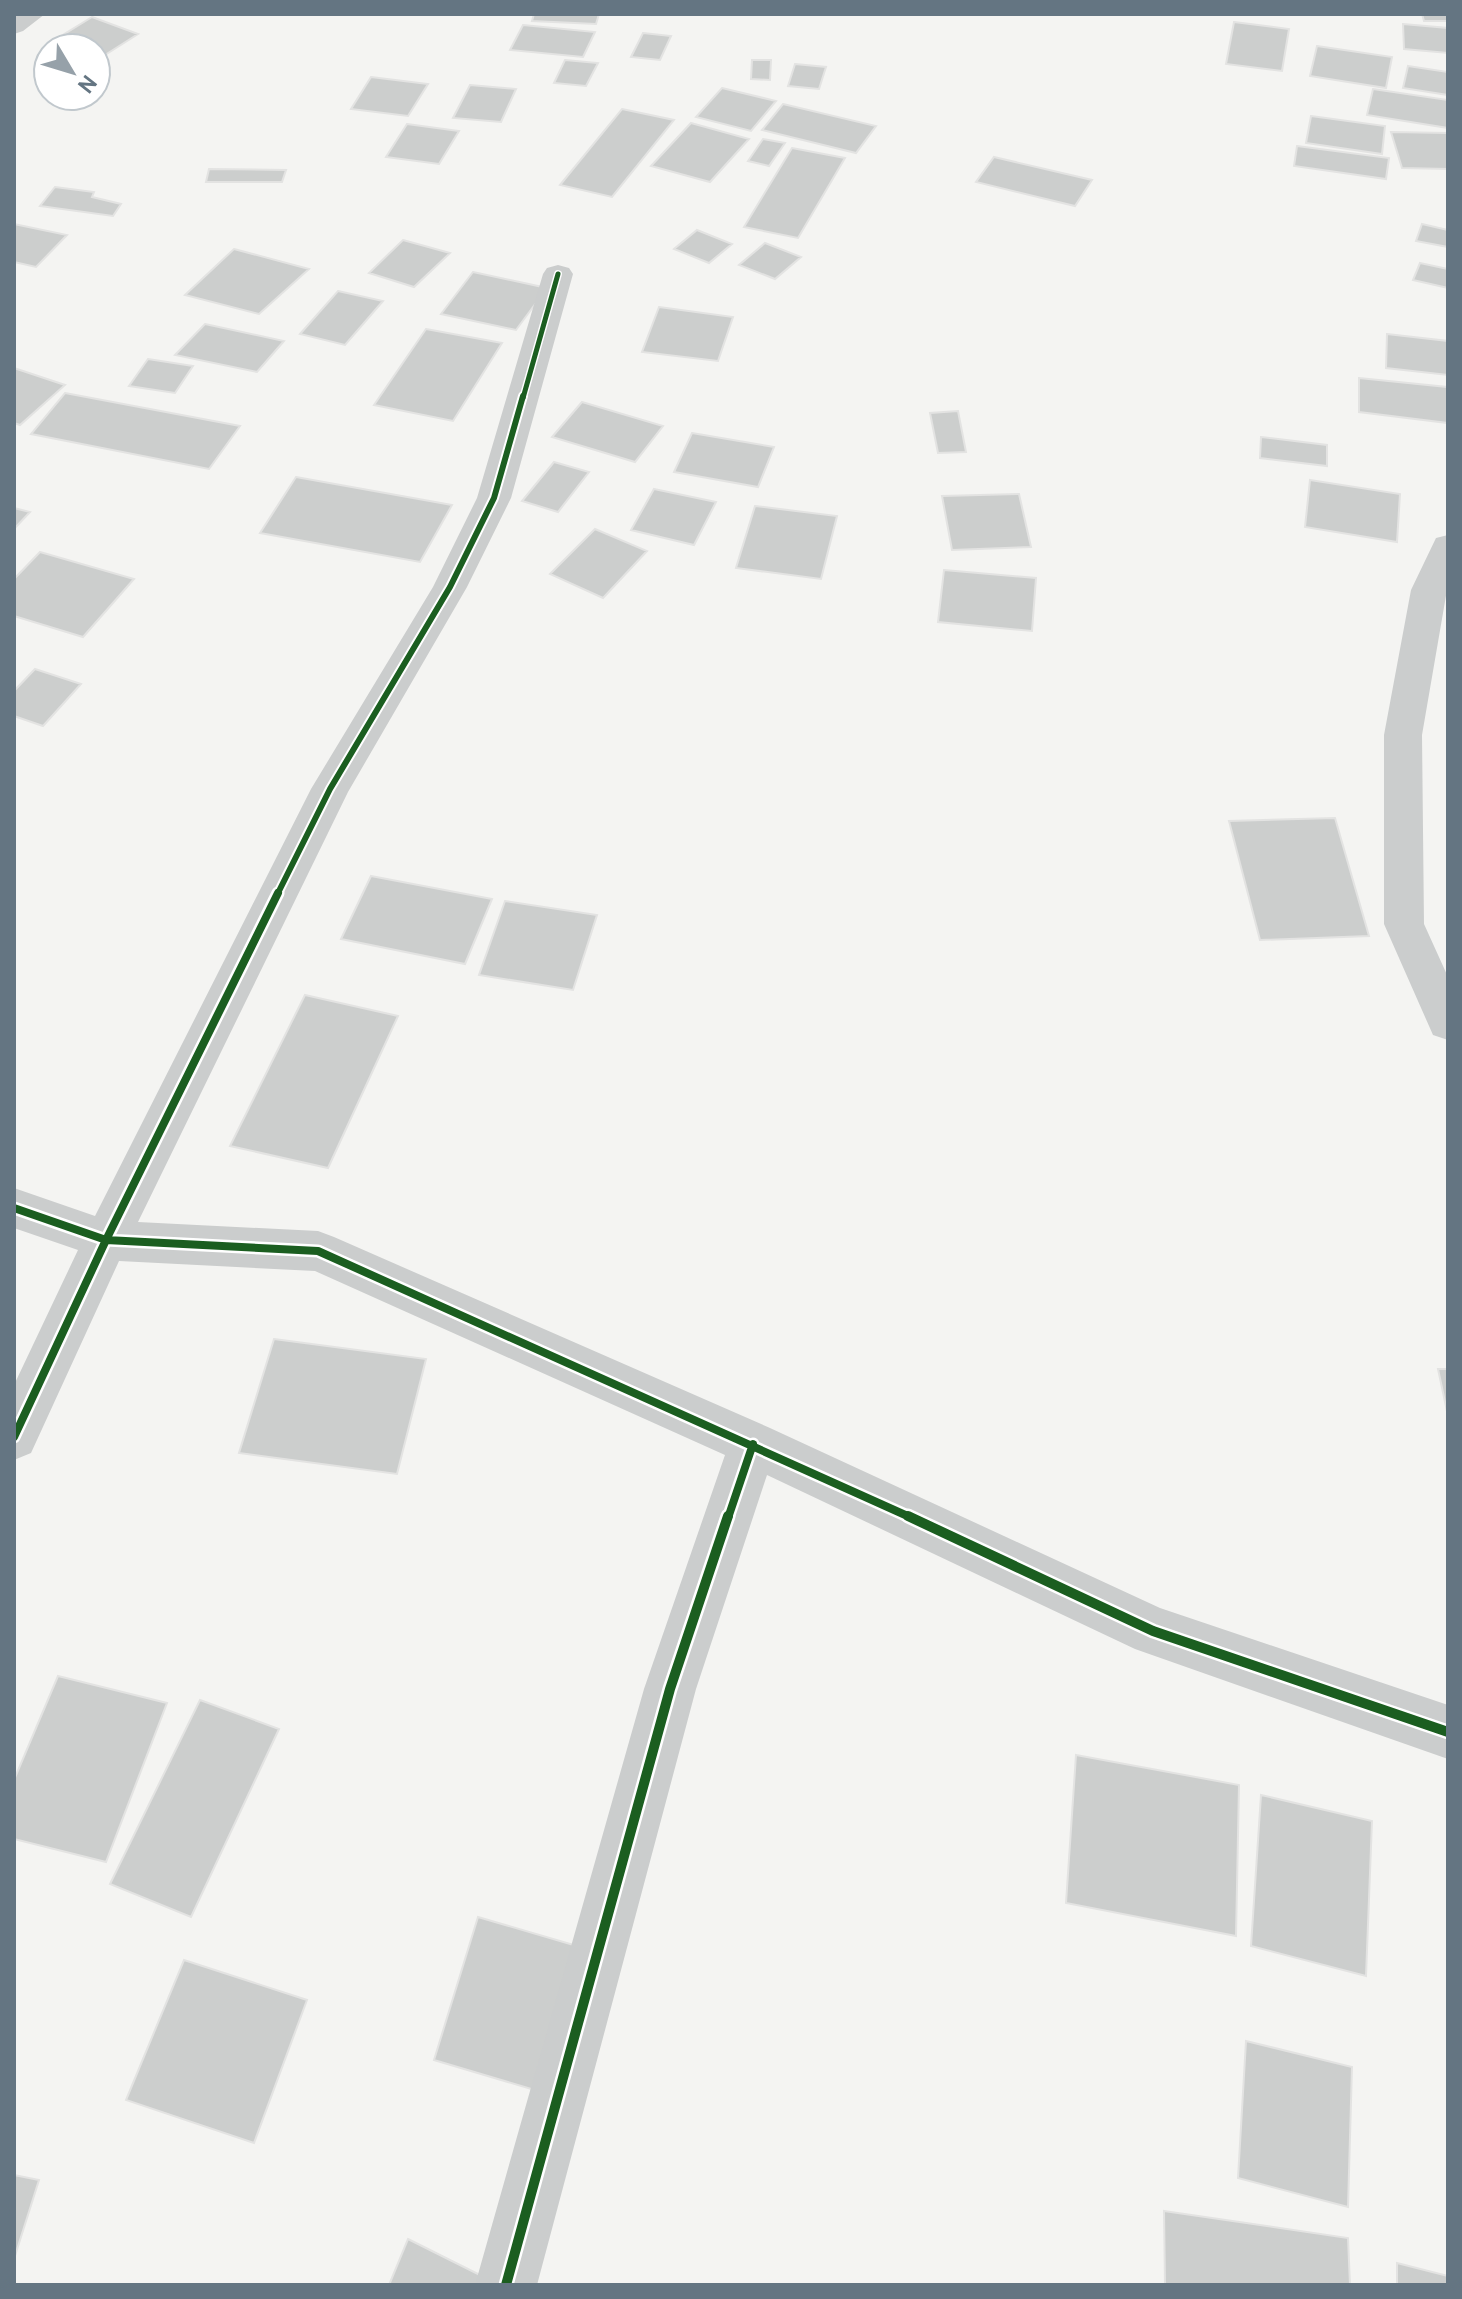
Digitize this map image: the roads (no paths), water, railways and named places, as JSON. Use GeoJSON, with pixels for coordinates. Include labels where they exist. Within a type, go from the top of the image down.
{"type":"FeatureCollection","features":[{"type":"Feature","properties":{"kind":"street"},"geometry":{"type":"LineString","coordinates":[[14,26],[32,14]]}},
{"type":"Feature","properties":{"kind":"street"},"geometry":{"type":"LineString","coordinates":[[14,1437],[106,1240],[330,789],[450,587],[494,498],[558,274]]}},
{"type":"Feature","properties":{"kind":"street"},"geometry":{"type":"LineString","coordinates":[[1448,546],[1428,590],[1403,751],[1404,924],[1448,1023]]}},
{"type":"Feature","properties":{"kind":"street"},"geometry":{"type":"LineString","coordinates":[[14,1208],[106,1240],[318,1251],[753,1444],[1153,1631],[1448,1732]]}},
{"type":"Feature","properties":{"kind":"street"},"geometry":{"type":"LineString","coordinates":[[506,2285],[571,2059],[670,1689],[753,1444]]}}]}
